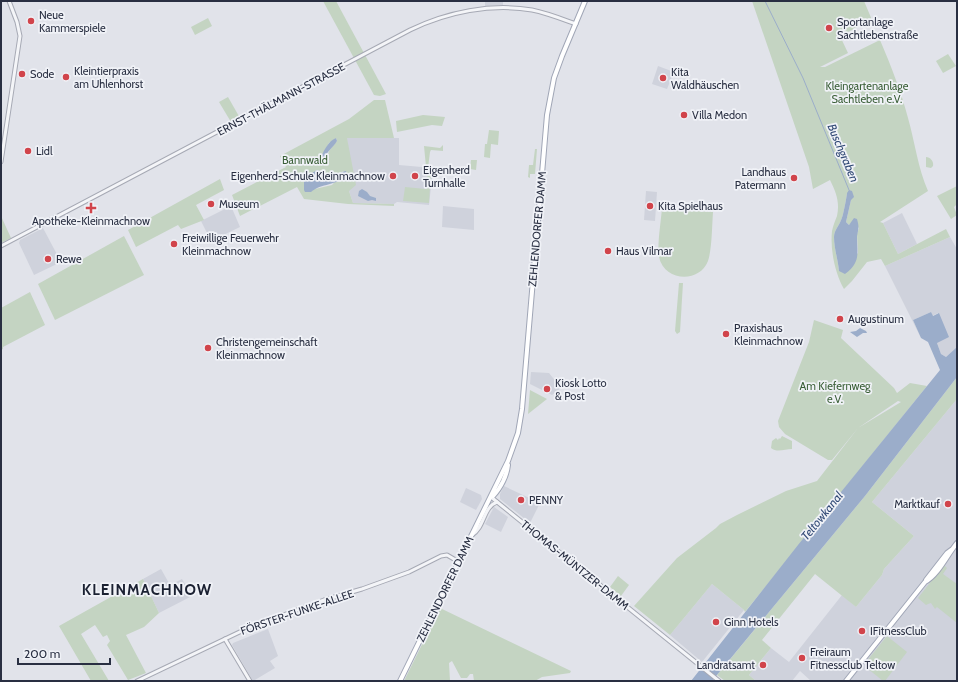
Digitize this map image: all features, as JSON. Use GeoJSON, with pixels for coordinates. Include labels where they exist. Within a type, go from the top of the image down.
{"type":"FeatureCollection","features":[{"type":"Feature","properties":{"kind":"main road","name":"ZEHLENDORFER DAMM"},"geometry":{"type":"LineString","coordinates":[[400,681],[492,497],[514,448],[521,419],[547,115],[554,78],[585,1]]}},
{"type":"Feature","properties":{"kind":"main road"},"geometry":{"type":"LineString","coordinates":[[846,681],[925,582],[934,574],[957,543]]}},
{"type":"Feature","properties":{"kind":"street"},"geometry":{"type":"LineString","coordinates":[[1,162],[20,36],[18,22],[8,1]]}},
{"type":"Feature","properties":{"kind":"street","name":"ERNST-THÄLMANN-STRASSE"},"geometry":{"type":"LineString","coordinates":[[1,246],[423,24],[463,12],[497,8],[534,11],[576,24]]}},
{"type":"Feature","properties":{"kind":"street","name":"THOMAS-MÜNTZER-DAMM"},"geometry":{"type":"LineString","coordinates":[[492,497],[718,681]]}},
{"type":"Feature","properties":{"kind":"street"},"geometry":{"type":"LineString","coordinates":[[472,535],[481,526],[490,506],[497,502]]}},
{"type":"Feature","properties":{"kind":"street","name":"FÖRSTER-FUNKE-ALLEE"},"geometry":{"type":"LineString","coordinates":[[137,681],[248,628],[310,605],[362,589],[409,572],[441,556],[447,555],[459,562]]}},
{"type":"Feature","properties":{"kind":"street"},"geometry":{"type":"LineString","coordinates":[[225,639],[250,681]]}},
{"type":"Feature","properties":{"kind":"shaded area"},"geometry":{"type":"Polygon","coordinates":[[[485,1],[503,1],[503,5],[485,6],[485,1]]]}},
{"type":"Feature","properties":{"kind":"shaded area","name":"Kita Waldhäuschen"},"geometry":{"type":"Polygon","coordinates":[[[658,66],[674,72],[667,89],[652,84],[658,66]]]}},
{"type":"Feature","properties":{"kind":"shaded area","name":"Eigenherd-Schule Kleinmachnow"},"geometry":{"type":"Polygon","coordinates":[[[347,138],[399,138],[399,165],[433,168],[429,205],[397,202],[394,204],[353,203],[349,191],[347,138]]]}},
{"type":"Feature","properties":{"kind":"shaded area","name":"Kita Spielhaus"},"geometry":{"type":"Polygon","coordinates":[[[646,191],[657,192],[655,221],[644,220],[646,191]]]}},
{"type":"Feature","properties":{"kind":"shaded area"},"geometry":{"type":"Polygon","coordinates":[[[231,206],[240,227],[211,241],[201,221],[231,206]]]}},
{"type":"Feature","properties":{"kind":"shaded area"},"geometry":{"type":"Polygon","coordinates":[[[443,206],[474,209],[474,230],[442,227],[443,206]]]}},
{"type":"Feature","properties":{"kind":"shaded area"},"geometry":{"type":"Polygon","coordinates":[[[902,213],[917,244],[898,254],[883,223],[902,213]]]}},
{"type":"Feature","properties":{"kind":"shaded area"},"geometry":{"type":"Polygon","coordinates":[[[43,228],[61,262],[34,275],[19,243],[20,240],[43,228]]]}},
{"type":"Feature","properties":{"kind":"shaded area"},"geometry":{"type":"Polygon","coordinates":[[[950,237],[957,249],[957,347],[946,357],[941,354],[937,343],[938,313],[932,316],[931,312],[913,320],[921,338],[885,266],[950,237]]]}},
{"type":"Feature","properties":{"kind":"shaded area"},"geometry":{"type":"Polygon","coordinates":[[[531,372],[549,373],[561,388],[552,395],[530,384],[531,372]]]}},
{"type":"Feature","properties":{"kind":"shaded area"},"geometry":{"type":"Polygon","coordinates":[[[957,399],[957,681],[811,681],[800,671],[792,681],[756,681],[749,675],[771,648],[789,662],[842,595],[856,607],[882,575],[884,569],[914,536],[872,502],[957,399]]]}},
{"type":"Feature","properties":{"kind":"shaded area"},"geometry":{"type":"Polygon","coordinates":[[[504,486],[540,503],[530,523],[500,499],[500,494],[504,486]]]}},
{"type":"Feature","properties":{"kind":"shaded area"},"geometry":{"type":"Polygon","coordinates":[[[466,488],[481,495],[482,499],[476,510],[460,502],[466,488]]]}},
{"type":"Feature","properties":{"kind":"shaded area"},"geometry":{"type":"Polygon","coordinates":[[[494,507],[508,517],[501,532],[485,524],[494,507]]]}},
{"type":"Feature","properties":{"kind":"shaded area"},"geometry":{"type":"Polygon","coordinates":[[[161,569],[170,585],[182,579],[192,596],[159,613],[143,579],[161,569]]]}},
{"type":"Feature","properties":{"kind":"shaded area"},"geometry":{"type":"Polygon","coordinates":[[[712,584],[744,610],[702,662],[670,635],[712,584]]]}},
{"type":"Feature","properties":{"kind":"shaded area"},"geometry":{"type":"Polygon","coordinates":[[[268,629],[278,656],[270,661],[275,668],[253,681],[232,645],[233,643],[268,629]]]}},
{"type":"Feature","properties":{"kind":"green space"},"geometry":{"type":"Polygon","coordinates":[[[323,1],[336,1],[386,94],[380,96],[374,95],[323,1]]]}},
{"type":"Feature","properties":{"kind":"green space","name":"Kleingartenanlage Sachtleben e.V."},"geometry":{"type":"Polygon","coordinates":[[[752,1],[864,1],[872,20],[840,36],[848,53],[820,67],[825,67],[880,40],[902,98],[919,164],[928,191],[880,222],[883,223],[898,254],[946,229],[950,237],[885,266],[881,259],[867,262],[844,289],[836,269],[832,246],[833,225],[838,211],[837,197],[830,180],[813,189],[809,167],[752,1]],[[847,193],[842,218],[834,235],[839,271],[858,253],[857,234],[859,228],[852,222],[849,225],[846,222],[851,200],[847,193]]]}},
{"type":"Feature","properties":{"kind":"green space"},"geometry":{"type":"Polygon","coordinates":[[[208,18],[212,26],[195,35],[191,27],[208,18]]]}},
{"type":"Feature","properties":{"kind":"green space"},"geometry":{"type":"Polygon","coordinates":[[[948,54],[956,66],[943,73],[936,61],[948,54]]]}},
{"type":"Feature","properties":{"kind":"green space"},"geometry":{"type":"Polygon","coordinates":[[[228,97],[240,118],[231,122],[219,102],[228,97]]]}},
{"type":"Feature","properties":{"kind":"green space","name":"Bannwald"},"geometry":{"type":"Polygon","coordinates":[[[374,100],[385,100],[394,138],[347,138],[356,185],[349,191],[353,203],[394,204],[394,206],[348,204],[304,199],[297,187],[240,216],[232,195],[286,167],[280,156],[349,119],[374,100]],[[336,138],[329,143],[320,160],[325,162],[329,151],[337,141],[336,138]],[[344,171],[322,181],[317,179],[314,172],[312,173],[315,189],[332,185],[344,171]]]}},
{"type":"Feature","properties":{"kind":"green space"},"geometry":{"type":"Polygon","coordinates":[[[423,115],[445,117],[442,126],[432,125],[397,132],[396,121],[423,115]]]}},
{"type":"Feature","properties":{"kind":"green space"},"geometry":{"type":"Polygon","coordinates":[[[489,130],[499,131],[498,145],[491,144],[490,158],[484,157],[485,144],[487,144],[489,130]]]}},
{"type":"Feature","properties":{"kind":"green space"},"geometry":{"type":"Polygon","coordinates":[[[443,145],[443,151],[431,150],[428,168],[426,167],[424,146],[440,148],[443,145]]]}},
{"type":"Feature","properties":{"kind":"green space"},"geometry":{"type":"Polygon","coordinates":[[[535,149],[537,149],[535,174],[530,174],[530,178],[528,177],[529,165],[533,165],[535,149]]]}},
{"type":"Feature","properties":{"kind":"green space"},"geometry":{"type":"Polygon","coordinates":[[[926,157],[932,161],[933,166],[931,168],[926,167],[926,157]]]}},
{"type":"Feature","properties":{"kind":"green space"},"geometry":{"type":"Polygon","coordinates":[[[471,160],[477,160],[476,170],[470,169],[471,160]]]}},
{"type":"Feature","properties":{"kind":"green space"},"geometry":{"type":"Polygon","coordinates":[[[428,171],[431,171],[429,203],[403,201],[405,187],[426,189],[428,171]]]}},
{"type":"Feature","properties":{"kind":"green space"},"geometry":{"type":"Polygon","coordinates":[[[220,179],[224,190],[196,205],[204,220],[181,229],[178,225],[136,247],[128,230],[220,179]]]}},
{"type":"Feature","properties":{"kind":"green space"},"geometry":{"type":"Polygon","coordinates":[[[957,186],[957,204],[954,207],[957,215],[951,219],[937,196],[957,186]]]}},
{"type":"Feature","properties":{"kind":"green space"},"geometry":{"type":"Polygon","coordinates":[[[662,208],[713,212],[711,244],[708,261],[704,268],[697,273],[682,277],[674,275],[662,265],[659,257],[658,246],[662,208]]]}},
{"type":"Feature","properties":{"kind":"green space"},"geometry":{"type":"Polygon","coordinates":[[[1,216],[11,238],[1,243],[1,216]]]}},
{"type":"Feature","properties":{"kind":"green space"},"geometry":{"type":"Polygon","coordinates":[[[124,236],[144,275],[55,320],[38,284],[124,236]]]}},
{"type":"Feature","properties":{"kind":"green space"},"geometry":{"type":"Polygon","coordinates":[[[679,283],[683,283],[680,332],[677,334],[675,331],[679,283]]]}},
{"type":"Feature","properties":{"kind":"green space"},"geometry":{"type":"Polygon","coordinates":[[[30,292],[45,325],[3,347],[1,350],[1,308],[30,292]]]}},
{"type":"Feature","properties":{"kind":"green space","name":"Am Kiefernweg e.V."},"geometry":{"type":"Polygon","coordinates":[[[814,320],[843,330],[841,338],[894,388],[897,393],[910,383],[927,386],[745,612],[712,584],[670,635],[634,606],[677,558],[720,524],[786,491],[817,481],[858,428],[832,460],[828,460],[785,434],[779,427],[778,421],[809,342],[814,320]],[[898,401],[858,428],[901,402],[898,401]]]}},
{"type":"Feature","properties":{"kind":"green space"},"geometry":{"type":"Polygon","coordinates":[[[957,377],[957,399],[872,502],[914,536],[884,569],[882,575],[856,607],[815,574],[762,640],[771,648],[749,675],[756,681],[725,681],[717,675],[865,496],[957,377]]]}},
{"type":"Feature","properties":{"kind":"green space"},"geometry":{"type":"Polygon","coordinates":[[[530,390],[547,399],[528,414],[530,390]]]}},
{"type":"Feature","properties":{"kind":"green space"},"geometry":{"type":"Polygon","coordinates":[[[782,436],[792,441],[792,449],[778,451],[771,448],[772,441],[776,438],[778,440],[779,438],[780,439],[782,436]]]}},
{"type":"Feature","properties":{"kind":"green space"},"geometry":{"type":"Polygon","coordinates":[[[944,565],[947,568],[943,574],[957,584],[957,623],[937,607],[935,609],[931,603],[926,605],[918,598],[944,565]]]}},
{"type":"Feature","properties":{"kind":"green space"},"geometry":{"type":"Polygon","coordinates":[[[618,576],[629,585],[621,596],[610,587],[618,576]]]}},
{"type":"Feature","properties":{"kind":"green space"},"geometry":{"type":"Polygon","coordinates":[[[143,579],[159,613],[144,627],[126,635],[146,673],[128,680],[107,645],[110,641],[107,635],[103,637],[95,625],[81,634],[109,681],[91,681],[59,626],[143,579]]]}},
{"type":"Feature","properties":{"kind":"green space"},"geometry":{"type":"Polygon","coordinates":[[[440,608],[571,671],[570,673],[542,677],[535,681],[474,681],[473,674],[470,674],[467,678],[461,678],[452,661],[449,663],[450,681],[404,681],[440,608]]]}},
{"type":"Feature","properties":{"kind":"green space"},"geometry":{"type":"Polygon","coordinates":[[[887,636],[907,652],[885,681],[883,681],[867,668],[866,662],[887,636]]]}},
{"type":"Feature","properties":{"kind":"water"},"geometry":{"type":"Polygon","coordinates":[[[336,138],[337,141],[328,152],[322,163],[320,160],[324,150],[333,139],[336,138]]]}},
{"type":"Feature","properties":{"kind":"water"},"geometry":{"type":"Polygon","coordinates":[[[317,170],[319,171],[315,176],[317,180],[322,181],[346,171],[347,175],[339,181],[319,187],[311,192],[305,192],[304,178],[317,170]]]}},
{"type":"Feature","properties":{"kind":"water"},"geometry":{"type":"Polygon","coordinates":[[[362,189],[370,196],[376,198],[376,201],[368,201],[358,196],[359,191],[362,189]]]}},
{"type":"Feature","properties":{"kind":"water","name":"Buschgraben"},"geometry":{"type":"Polygon","coordinates":[[[849,190],[852,191],[854,197],[851,200],[846,222],[849,225],[854,218],[857,219],[857,257],[854,266],[845,274],[839,271],[834,235],[842,218],[847,193],[849,190]]]}},
{"type":"Feature","properties":{"kind":"water","name":"Teltowkanal"},"geometry":{"type":"Polygon","coordinates":[[[931,312],[933,316],[939,313],[949,337],[937,343],[941,354],[946,357],[957,347],[957,377],[865,496],[712,681],[691,681],[798,545],[940,370],[928,342],[921,338],[913,320],[931,312]]]}},
{"type":"Feature","properties":{"kind":"water"},"geometry":{"type":"Polygon","coordinates":[[[860,328],[867,333],[863,333],[857,337],[850,332],[856,331],[860,328]]]}},
{"type":"Feature","properties":{"kind":"waterway","name":"Buschgraben"},"geometry":{"type":"LineString","coordinates":[[765,1],[803,78],[849,190]]}},
{"type":"Feature","properties":{"kind":"place","name":"Neue Kammerspiele"},"geometry":{"type":"Point","coordinates":[31,21]}},
{"type":"Feature","properties":{"kind":"place","name":"Sportanlage Sachtlebenstraße"},"geometry":{"type":"Point","coordinates":[829,28]}},
{"type":"Feature","properties":{"kind":"place","name":"Sode"},"geometry":{"type":"Point","coordinates":[22,74]}},
{"type":"Feature","properties":{"kind":"place","name":"Kleintierpraxis am Uhlenhorst"},"geometry":{"type":"Point","coordinates":[66,77]}},
{"type":"Feature","properties":{"kind":"place","name":"Kita Waldhäuschen"},"geometry":{"type":"Point","coordinates":[663,78]}},
{"type":"Feature","properties":{"kind":"place","name":"Villa Medon"},"geometry":{"type":"Point","coordinates":[684,115]}},
{"type":"Feature","properties":{"kind":"place","name":"Lidl"},"geometry":{"type":"Point","coordinates":[28,151]}},
{"type":"Feature","properties":{"kind":"place","name":"Eigenherd-Schule Kleinmachnow"},"geometry":{"type":"Point","coordinates":[393,176]}},
{"type":"Feature","properties":{"kind":"place","name":"Eigenherd Turnhalle"},"geometry":{"type":"Point","coordinates":[415,176]}},
{"type":"Feature","properties":{"kind":"place","name":"Landhaus Patermann"},"geometry":{"type":"Point","coordinates":[794,178]}},
{"type":"Feature","properties":{"kind":"place","name":"Museum"},"geometry":{"type":"Point","coordinates":[211,204]}},
{"type":"Feature","properties":{"kind":"place","name":"Kita Spielhaus"},"geometry":{"type":"Point","coordinates":[650,206]}},
{"type":"Feature","properties":{"kind":"place","name":"Apotheke-Kleinmachnow"},"geometry":{"type":"Point","coordinates":[91,208]}},
{"type":"Feature","properties":{"kind":"place","name":"Freiwillige Feuerwehr Kleinmachnow"},"geometry":{"type":"Point","coordinates":[174,244]}},
{"type":"Feature","properties":{"kind":"place","name":"Haus Vilmar"},"geometry":{"type":"Point","coordinates":[608,251]}},
{"type":"Feature","properties":{"kind":"place","name":"Rewe"},"geometry":{"type":"Point","coordinates":[48,259]}},
{"type":"Feature","properties":{"kind":"place","name":"Augustinum"},"geometry":{"type":"Point","coordinates":[840,319]}},
{"type":"Feature","properties":{"kind":"place","name":"Praxishaus Kleinmachnow"},"geometry":{"type":"Point","coordinates":[726,334]}},
{"type":"Feature","properties":{"kind":"place","name":"Christengemeinschaft Kleinmachnow"},"geometry":{"type":"Point","coordinates":[208,348]}},
{"type":"Feature","properties":{"kind":"place","name":"Kiosk Lotto & Post"},"geometry":{"type":"Point","coordinates":[547,389]}},
{"type":"Feature","properties":{"kind":"place","name":"PENNY"},"geometry":{"type":"Point","coordinates":[521,500]}},
{"type":"Feature","properties":{"kind":"place","name":"Marktkauf"},"geometry":{"type":"Point","coordinates":[948,504]}},
{"type":"Feature","properties":{"kind":"place","name":"Ginn Hotels"},"geometry":{"type":"Point","coordinates":[716,622]}},
{"type":"Feature","properties":{"kind":"place","name":"IFitnessClub"},"geometry":{"type":"Point","coordinates":[862,631]}},
{"type":"Feature","properties":{"kind":"place","name":"Freiraum Fitnessclub Teltow"},"geometry":{"type":"Point","coordinates":[802,658]}},
{"type":"Feature","properties":{"kind":"place","name":"Landratsamt"},"geometry":{"type":"Point","coordinates":[763,665]}},
{"type":"Feature","properties":{"kind":"district","name":"KLEINMACHNOW"},"geometry":{"type":"Point","coordinates":[147,590]}}]}
